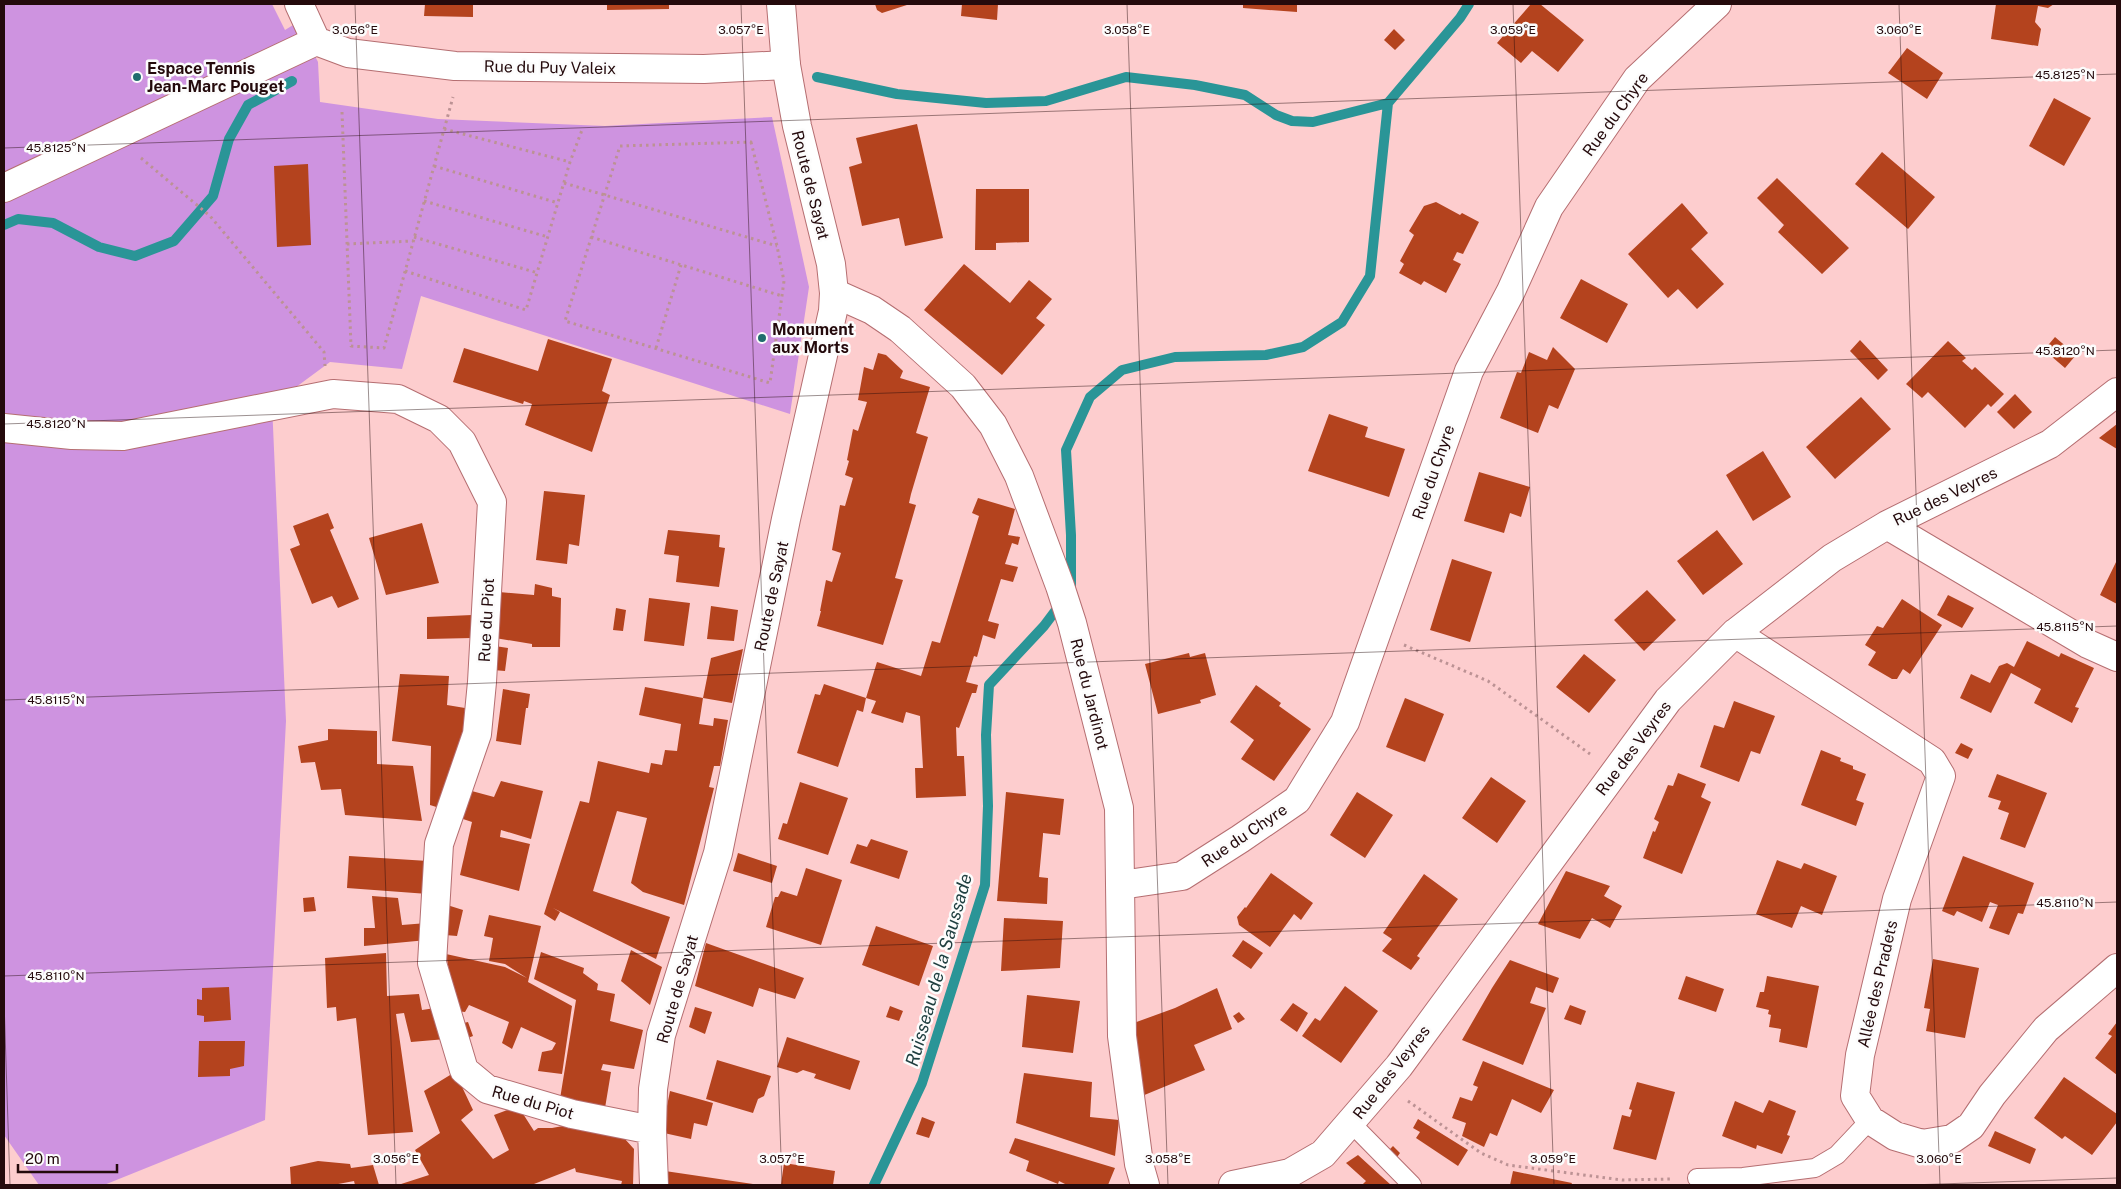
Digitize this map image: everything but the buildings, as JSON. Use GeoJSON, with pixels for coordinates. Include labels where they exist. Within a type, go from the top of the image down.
{"type":"FeatureCollection","features":[{"type":"Feature","properties":{"kind":"street"},"geometry":{"type":"LineString","coordinates":[[4,188],[316,40],[299,4]]}},
{"type":"Feature","properties":{"kind":"street","name":"Route de Sayat"},"geometry":{"type":"LineString","coordinates":[[654,1185],[653,1089],[661,1035],[718,853],[786,519],[823,356],[834,293],[831,264],[797,126],[786,65],[780,4]]}},
{"type":"Feature","properties":{"kind":"street","name":"Rue du Chyre"},"geometry":{"type":"LineString","coordinates":[[1121,885],[1182,876],[1296,800],[1345,722],[1469,371],[1511,291],[1550,207],[1637,79],[1717,4]]}},
{"type":"Feature","properties":{"kind":"street","name":"Rue du Puy Valeix"},"geometry":{"type":"LineString","coordinates":[[316,40],[348,53],[463,66],[704,70],[786,65]]}},
{"type":"Feature","properties":{"kind":"street","name":"Rue du Jardinot"},"geometry":{"type":"LineString","coordinates":[[834,293],[872,310],[900,329],[968,392],[993,425],[1019,476],[1060,586],[1072,624],[1119,808],[1122,1036],[1139,1164],[1145,1185]]}},
{"type":"Feature","properties":{"kind":"street","name":"Rue des Veyres"},"geometry":{"type":"LineString","coordinates":[[1233,1185],[1296,1179],[1323,1154],[1399,1066],[1668,700],[1734,633],[1832,558],[1887,525],[2050,444],[2117,392]]}},
{"type":"Feature","properties":{"kind":"street","name":"Rue du Piot"},"geometry":{"type":"LineString","coordinates":[[4,428],[72,435],[123,436],[333,394],[398,399],[439,419],[462,442],[492,502],[482,682],[477,734],[439,844],[432,963],[464,1070],[486,1089],[572,1114],[652,1130]]}},
{"type":"Feature","properties":{"kind":"street"},"geometry":{"type":"LineString","coordinates":[[1887,525],[2088,644],[2117,657]]}},
{"type":"Feature","properties":{"kind":"street","name":"Allée des Pradets"},"geometry":{"type":"LineString","coordinates":[[1734,633],[1932,761],[1941,776],[1897,899],[1860,1055],[1855,1096],[1870,1120],[1895,1136],[1922,1144],[1952,1139],[1971,1126],[1992,1095],[2046,1029],[2117,968]]}},
{"type":"Feature","properties":{"kind":"lane"},"geometry":{"type":"LineString","coordinates":[[1697,1178],[1743,1177],[1815,1168],[1837,1155],[1870,1120]]}},
{"type":"Feature","properties":{"kind":"lane"},"geometry":{"type":"LineString","coordinates":[[1351,1123],[1412,1185]]}},
{"type":"Feature","properties":{"kind":"path"},"geometry":{"type":"LineString","coordinates":[[342,112],[351,346],[384,348],[463,66]]}},
{"type":"Feature","properties":{"kind":"path"},"geometry":{"type":"LineString","coordinates":[[444,129],[570,162]]}},
{"type":"Feature","properties":{"kind":"path"},"geometry":{"type":"LineString","coordinates":[[405,271],[526,310],[570,162],[582,130]]}},
{"type":"Feature","properties":{"kind":"path"},"geometry":{"type":"LineString","coordinates":[[114,135],[210,216],[324,352]]}},
{"type":"Feature","properties":{"kind":"path"},"geometry":{"type":"LineString","coordinates":[[751,142],[784,281],[770,383],[565,321],[592,237],[620,146],[751,142]]}},
{"type":"Feature","properties":{"kind":"path"},"geometry":{"type":"LineString","coordinates":[[434,166],[558,203]]}},
{"type":"Feature","properties":{"kind":"path"},"geometry":{"type":"LineString","coordinates":[[564,182],[777,246]]}},
{"type":"Feature","properties":{"kind":"path"},"geometry":{"type":"LineString","coordinates":[[424,201],[548,237]]}},
{"type":"Feature","properties":{"kind":"path"},"geometry":{"type":"LineString","coordinates":[[592,237],[782,296]]}},
{"type":"Feature","properties":{"kind":"path"},"geometry":{"type":"LineString","coordinates":[[347,244],[414,239],[538,273]]}},
{"type":"Feature","properties":{"kind":"path"},"geometry":{"type":"LineString","coordinates":[[656,348],[681,265]]}},
{"type":"Feature","properties":{"kind":"path"},"geometry":{"type":"LineString","coordinates":[[1376,633],[1488,681],[1615,772]]}},
{"type":"Feature","properties":{"kind":"path"},"geometry":{"type":"LineString","coordinates":[[1383,1084],[1481,1153],[1508,1165],[1622,1180],[1697,1178]]}},
{"type":"Feature","properties":{"kind":"shaded area"},"geometry":{"type":"Polygon","coordinates":[[[4,4],[272,4],[285,30],[298,22],[318,62],[320,102],[438,119],[605,126],[772,117],[809,287],[790,414],[421,296],[402,369],[330,362],[288,393],[123,424],[27,420],[4,416],[4,4]]]}},
{"type":"Feature","properties":{"kind":"shaded area"},"geometry":{"type":"Polygon","coordinates":[[[272,404],[286,721],[265,1120],[104,1185],[39,1185],[4,1135],[4,442],[95,448],[272,404]]]}},
{"type":"Feature","properties":{"kind":"waterway","name":"Ruisseau de la Saussade"},"geometry":{"type":"LineString","coordinates":[[1071,591],[1071,535],[1066,450],[1090,397],[1122,370],[1175,357],[1266,355],[1303,347],[1342,322],[1370,276],[1388,103],[1460,18],[1469,4]]}},
{"type":"Feature","properties":{"kind":"waterway"},"geometry":{"type":"LineString","coordinates":[[817,77],[897,94],[986,103],[1046,101],[1126,77],[1195,85],[1245,95],[1276,115],[1292,121],[1313,122],[1388,103]]}},
{"type":"Feature","properties":{"kind":"waterway"},"geometry":{"type":"LineString","coordinates":[[4,225],[18,219],[53,223],[99,247],[135,256],[174,241],[213,196],[229,139],[248,105],[292,81]]}},
{"type":"Feature","properties":{"kind":"waterway","name":"Ruisseau de la Saussade"},"geometry":{"type":"LineString","coordinates":[[874,1185],[922,1083],[985,885],[988,806],[986,735],[989,685],[1044,626],[1062,602]]}},
{"type":"Feature","properties":{"kind":"place","name":"Espace Tennis Jean-Marc Pouget"},"geometry":{"type":"Point","coordinates":[137,77]}},
{"type":"Feature","properties":{"kind":"place","name":"Monument aux Morts"},"geometry":{"type":"Point","coordinates":[762,338]}}]}
